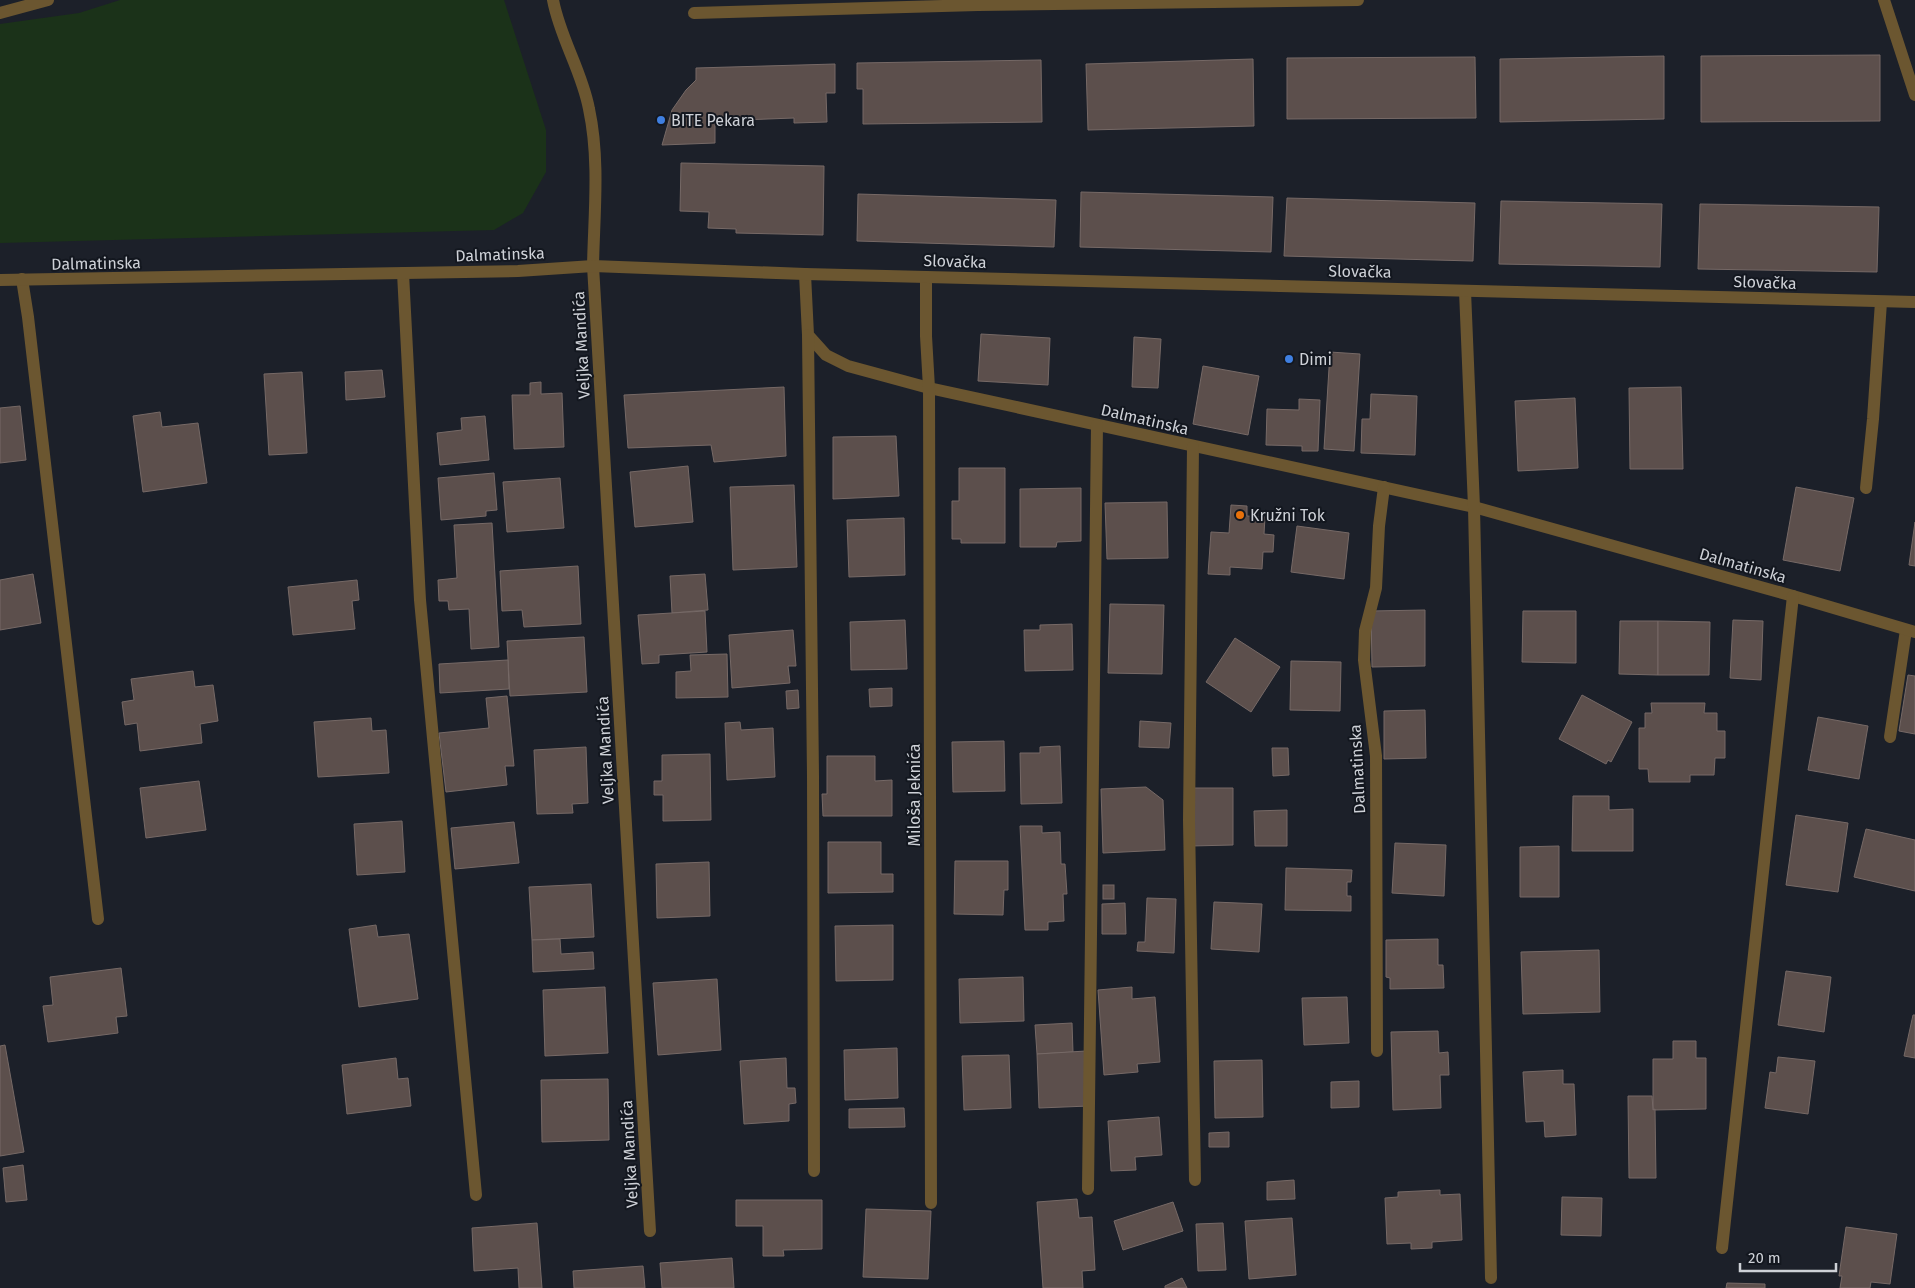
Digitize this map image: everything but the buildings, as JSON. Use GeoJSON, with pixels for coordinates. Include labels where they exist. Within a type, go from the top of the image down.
{"type":"FeatureCollection","features":[{"type":"Feature","properties":{"kind":"street"},"geometry":{"type":"LineString","coordinates":[[0,13],[48,0]]}},
{"type":"Feature","properties":{"kind":"street"},"geometry":{"type":"LineString","coordinates":[[545,0],[556,16]]}},
{"type":"Feature","properties":{"kind":"street"},"geometry":{"type":"LineString","coordinates":[[553,0],[556,16]]}},
{"type":"Feature","properties":{"kind":"street"},"geometry":{"type":"LineString","coordinates":[[694,13],[978,3],[1358,0]]}},
{"type":"Feature","properties":{"kind":"street"},"geometry":{"type":"LineString","coordinates":[[1884,0],[1915,95]]}},
{"type":"Feature","properties":{"kind":"street","name":"Veljka Mandića"},"geometry":{"type":"LineString","coordinates":[[556,16],[584,90],[591,117],[595,194],[593,266],[650,1231]]}},
{"type":"Feature","properties":{"kind":"street","name":"Dalmatinska"},"geometry":{"type":"LineString","coordinates":[[0,280],[518,271],[593,266],[805,274]]}},
{"type":"Feature","properties":{"kind":"street"},"geometry":{"type":"LineString","coordinates":[[403,273],[420,600],[476,1195]]}},
{"type":"Feature","properties":{"kind":"street"},"geometry":{"type":"LineString","coordinates":[[805,274],[808,335],[813,776],[814,1171]]}},
{"type":"Feature","properties":{"kind":"street","name":"Slovačka"},"geometry":{"type":"LineString","coordinates":[[805,274],[1915,302]]}},
{"type":"Feature","properties":{"kind":"street"},"geometry":{"type":"LineString","coordinates":[[926,276],[926,336],[929,388]]}},
{"type":"Feature","properties":{"kind":"street"},"geometry":{"type":"LineString","coordinates":[[22,280],[28,317],[98,919]]}},
{"type":"Feature","properties":{"kind":"street"},"geometry":{"type":"LineString","coordinates":[[1465,291],[1474,507],[1491,1278]]}},
{"type":"Feature","properties":{"kind":"street"},"geometry":{"type":"LineString","coordinates":[[1866,488],[1881,302]]}},
{"type":"Feature","properties":{"kind":"street","name":"Dalmatinska"},"geometry":{"type":"LineString","coordinates":[[808,335],[826,355],[848,366],[929,388],[1474,507],[1793,596],[1910,631]]}},
{"type":"Feature","properties":{"kind":"street","name":"Miloša Jeknića"},"geometry":{"type":"LineString","coordinates":[[929,388],[931,1203]]}},
{"type":"Feature","properties":{"kind":"street"},"geometry":{"type":"LineString","coordinates":[[1088,1189],[1097,425]]}},
{"type":"Feature","properties":{"kind":"street"},"geometry":{"type":"LineString","coordinates":[[1193,447],[1189,820],[1195,1180]]}},
{"type":"Feature","properties":{"kind":"street","name":"Dalmatinska"},"geometry":{"type":"LineString","coordinates":[[1377,1051],[1376,756],[1364,660],[1365,631],[1376,588],[1379,526],[1384,487]]}},
{"type":"Feature","properties":{"kind":"street"},"geometry":{"type":"LineString","coordinates":[[1722,1248],[1793,596]]}},
{"type":"Feature","properties":{"kind":"street"},"geometry":{"type":"LineString","coordinates":[[1890,737],[1910,631]]}},
{"type":"Feature","properties":{"kind":"green space"},"geometry":{"type":"Polygon","coordinates":[[[120,0],[504,0],[546,130],[546,172],[523,213],[494,230],[0,243],[0,24],[79,13],[120,0]]]}},
{"type":"Feature","properties":{"kind":"place","name":"BITE Pekara"},"geometry":{"type":"Point","coordinates":[661,120]}},
{"type":"Feature","properties":{"kind":"place","name":"Dimi"},"geometry":{"type":"Point","coordinates":[1289,359]}},
{"type":"Feature","properties":{"kind":"place","name":"Kružni Tok"},"geometry":{"type":"Point","coordinates":[1240,515]}}]}
